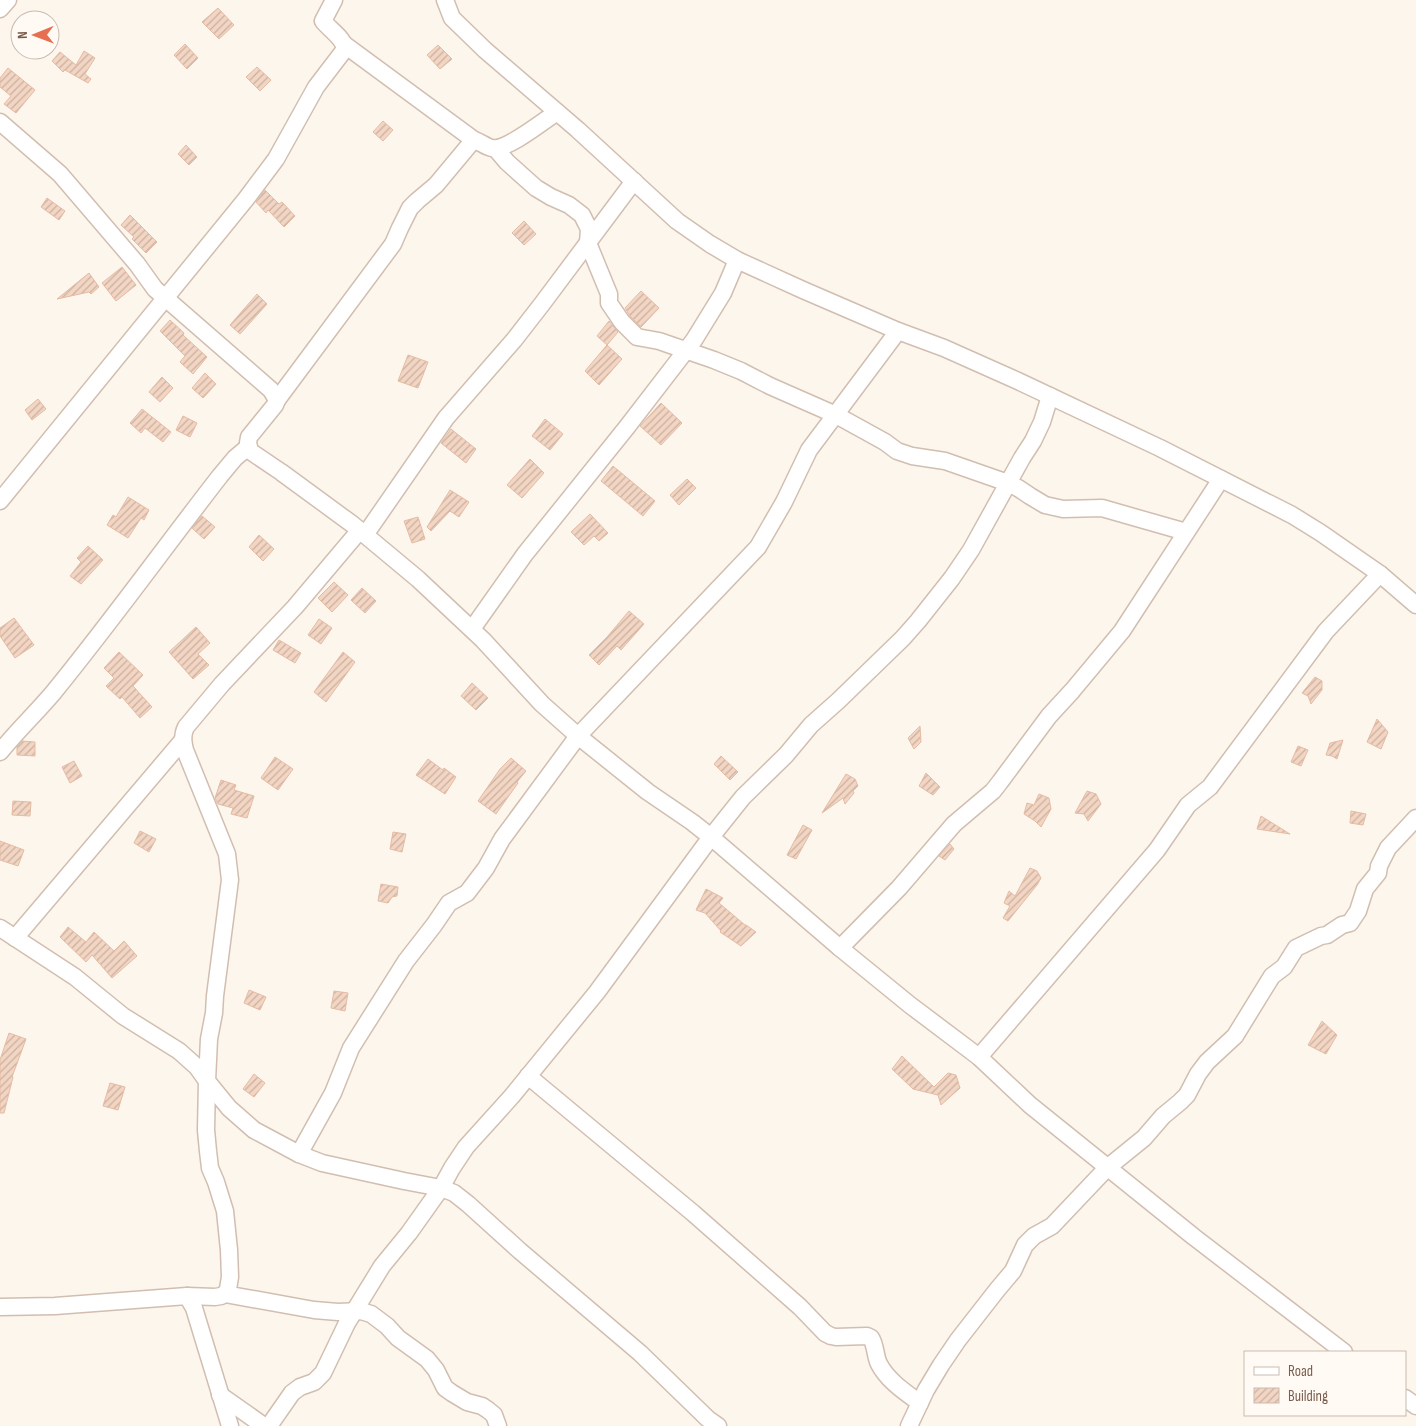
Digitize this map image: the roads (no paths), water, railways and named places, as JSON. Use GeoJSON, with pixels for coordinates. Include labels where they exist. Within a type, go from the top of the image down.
{"type":"FeatureCollection","features":[{"type":"Feature","properties":{"kind":"street"},"geometry":{"type":"LineString","coordinates":[[0,9],[8,0]]}},
{"type":"Feature","properties":{"kind":"street"},"geometry":{"type":"LineString","coordinates":[[334,0],[323,20],[345,45],[474,140],[496,149],[507,162],[536,188],[551,198],[569,205],[582,215],[589,229],[588,244],[609,294],[609,303],[622,322],[637,337],[659,341],[741,371],[836,415],[897,450],[912,456],[945,461],[1008,483],[1045,505],[1063,509],[1102,508],[1186,532]]}},
{"type":"Feature","properties":{"kind":"street"},"geometry":{"type":"LineString","coordinates":[[444,0],[452,18],[470,36],[677,221],[710,244],[736,260],[898,331],[944,348],[1050,396],[1160,448],[1292,515],[1380,574],[1416,605]]}},
{"type":"Feature","properties":{"kind":"street"},"geometry":{"type":"LineString","coordinates":[[0,501],[271,167],[316,86],[345,49],[345,45]]}},
{"type":"Feature","properties":{"kind":"street"},"geometry":{"type":"LineString","coordinates":[[496,149],[520,138],[557,112]]}},
{"type":"Feature","properties":{"kind":"street"},"geometry":{"type":"LineString","coordinates":[[0,122],[60,174],[137,264],[155,289],[272,390],[277,400]]}},
{"type":"Feature","properties":{"kind":"street"},"geometry":{"type":"LineString","coordinates":[[0,752],[52,694],[220,476],[235,458],[248,447],[250,437],[393,244],[410,208],[436,185],[474,140]]}},
{"type":"Feature","properties":{"kind":"street"},"geometry":{"type":"LineString","coordinates":[[225,1294],[230,1277],[230,1250],[225,1211],[210,1168],[206,1130],[206,1081],[209,1039],[214,1014],[230,880],[227,854],[193,771],[183,740],[186,727],[222,684],[363,533],[446,418],[514,340],[634,181]]}},
{"type":"Feature","properties":{"kind":"street"},"geometry":{"type":"LineString","coordinates":[[472,629],[525,554],[694,340],[723,293],[736,260]]}},
{"type":"Feature","properties":{"kind":"street"},"geometry":{"type":"LineString","coordinates":[[299,1154],[333,1092],[351,1048],[406,961],[449,903],[467,893],[486,868],[502,839],[578,736],[758,546],[784,502],[809,450],[898,331]]}},
{"type":"Feature","properties":{"kind":"street"},"geometry":{"type":"LineString","coordinates":[[268,1426],[292,1393],[300,1387],[314,1382],[324,1373],[347,1323],[382,1266],[441,1188],[466,1147],[598,992],[711,837],[743,798],[786,755],[811,725],[918,621],[952,578],[971,550],[1038,432],[1050,396]]}},
{"type":"Feature","properties":{"kind":"street"},"geometry":{"type":"LineString","coordinates":[[248,447],[250,451],[282,472],[363,533],[418,579],[472,629],[542,704],[578,736],[648,792],[711,837],[840,948],[979,1058],[1030,1105],[1107,1168],[1343,1351]]}},
{"type":"Feature","properties":{"kind":"street"},"geometry":{"type":"LineString","coordinates":[[840,948],[899,888],[954,824],[993,791],[1049,716],[1122,631],[1221,479]]}},
{"type":"Feature","properties":{"kind":"street"},"geometry":{"type":"LineString","coordinates":[[979,1058],[1157,850],[1188,805],[1210,786],[1326,631],[1380,574]]}},
{"type":"Feature","properties":{"kind":"street"},"geometry":{"type":"LineString","coordinates":[[15,938],[183,740]]}},
{"type":"Feature","properties":{"kind":"street"},"geometry":{"type":"LineString","coordinates":[[909,1426],[941,1365],[996,1290],[1013,1271],[1026,1245],[1034,1236],[1052,1226],[1107,1168],[1144,1138],[1186,1095],[1207,1062],[1235,1036],[1272,976],[1284,967],[1296,948],[1321,936],[1327,936],[1342,925],[1350,923],[1358,911],[1365,889],[1378,873],[1388,848],[1416,818]]}},
{"type":"Feature","properties":{"kind":"street"},"geometry":{"type":"LineString","coordinates":[[0,928],[76,977],[123,1016],[179,1051],[197,1067],[206,1081],[229,1108],[254,1130],[299,1154],[322,1163],[441,1188],[454,1193],[640,1353],[718,1426]]}},
{"type":"Feature","properties":{"kind":"street"},"geometry":{"type":"LineString","coordinates":[[528,1076],[693,1213],[800,1307],[824,1333],[836,1337],[867,1336],[871,1338],[875,1346],[878,1363],[888,1378],[920,1403]]}},
{"type":"Feature","properties":{"kind":"street"},"geometry":{"type":"LineString","coordinates":[[0,1307],[55,1306],[187,1296],[216,1298],[225,1294],[314,1310],[365,1312],[378,1319],[398,1338],[427,1359],[436,1370],[445,1388],[463,1400],[482,1406],[494,1415],[498,1426]]}},
{"type":"Feature","properties":{"kind":"street"},"geometry":{"type":"LineString","coordinates":[[187,1296],[194,1308],[230,1426]]}},
{"type":"Feature","properties":{"kind":"street"},"geometry":{"type":"LineString","coordinates":[[220,1396],[264,1426]]}}]}
